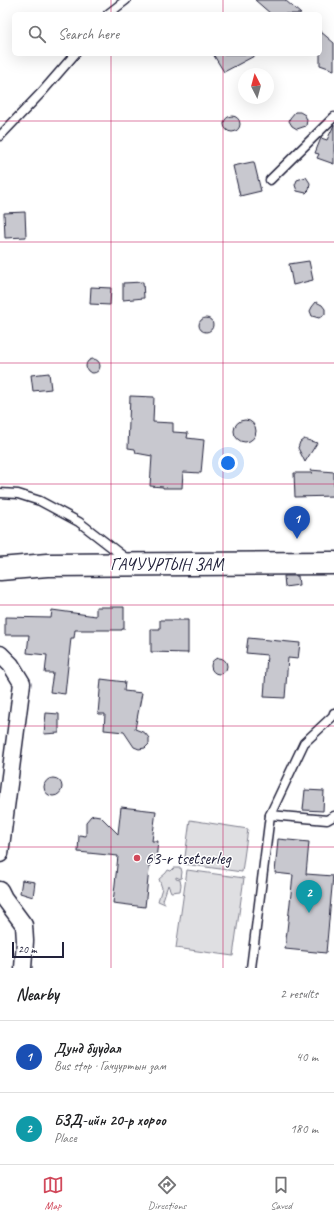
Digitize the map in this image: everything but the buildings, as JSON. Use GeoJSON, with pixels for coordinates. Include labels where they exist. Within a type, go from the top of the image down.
{"type":"FeatureCollection","features":[{"type":"Feature","properties":{"kind":"main road","name":"ГАЧУУРТЫН ЗАМ"},"geometry":{"type":"LineString","coordinates":[[0,569],[47,565],[334,563]]}},
{"type":"Feature","properties":{"kind":"street"},"geometry":{"type":"LineString","coordinates":[[0,654],[11,665],[22,682],[0,854]]}},
{"type":"Feature","properties":{"kind":"street"},"geometry":{"type":"LineString","coordinates":[[0,890],[4,898],[24,924],[25,941],[23,968]]}},
{"type":"Feature","properties":{"kind":"lane"},"geometry":{"type":"LineString","coordinates":[[111,12],[126,0]]}},
{"type":"Feature","properties":{"kind":"lane"},"geometry":{"type":"LineString","coordinates":[[0,136],[42,92],[73,56]]}},
{"type":"Feature","properties":{"kind":"lane"},"geometry":{"type":"LineString","coordinates":[[270,180],[334,117]]}},
{"type":"Feature","properties":{"kind":"lane"},"geometry":{"type":"LineString","coordinates":[[0,493],[18,494],[40,501],[79,522],[134,564]]}},
{"type":"Feature","properties":{"kind":"lane"},"geometry":{"type":"LineString","coordinates":[[251,968],[270,815],[304,743],[333,716],[334,713]]}},
{"type":"Feature","properties":{"kind":"lane"},"geometry":{"type":"LineString","coordinates":[[270,815],[328,820],[334,816]]}},
{"type":"Feature","properties":{"kind":"shaded area"},"geometry":{"type":"Polygon","coordinates":[[[190,820],[248,829],[242,872],[184,864],[190,820]]]}},
{"type":"Feature","properties":{"kind":"shaded area"},"geometry":{"type":"Polygon","coordinates":[[[174,868],[181,868],[181,879],[176,877],[176,879],[180,880],[180,891],[171,892],[168,885],[163,900],[165,904],[158,901],[162,888],[159,879],[168,870],[171,871],[174,868]]]}},
{"type":"Feature","properties":{"kind":"shaded area"},"geometry":{"type":"Polygon","coordinates":[[[187,870],[244,878],[233,956],[176,948],[187,870]]]}},
{"type":"Feature","properties":{"kind":"place","name":"Дунд буудал"},"geometry":{"type":"Point","coordinates":[297,539]}},
{"type":"Feature","properties":{"kind":"place","name":"63-r tsetserleg"},"geometry":{"type":"Point","coordinates":[137,858]}},
{"type":"Feature","properties":{"kind":"place","name":"БЗД-ийн 20-р хороо"},"geometry":{"type":"Point","coordinates":[309,913]}}]}
